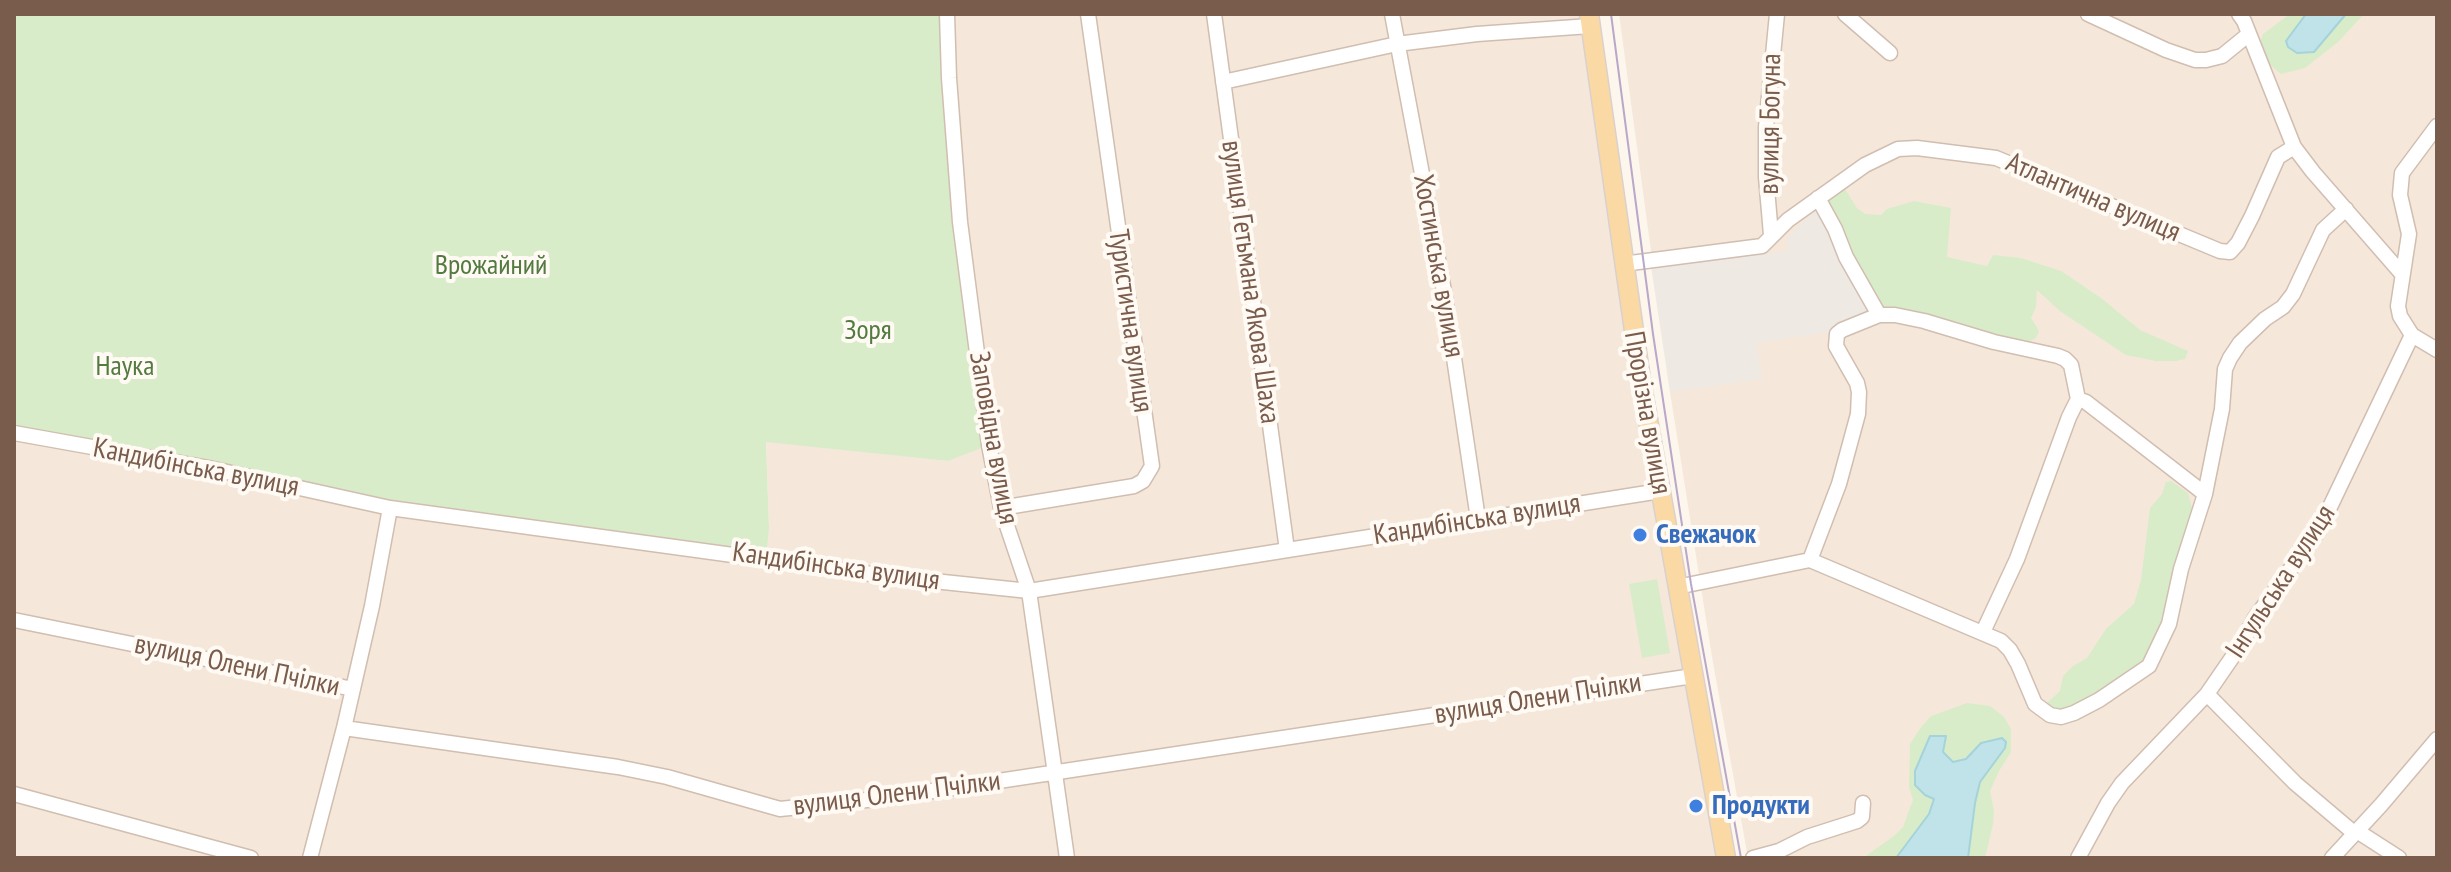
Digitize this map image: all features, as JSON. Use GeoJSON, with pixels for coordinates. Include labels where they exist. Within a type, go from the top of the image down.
{"type":"FeatureCollection","features":[{"type":"Feature","properties":{"kind":"main road","name":"Прорізна вулиця"},"geometry":{"type":"LineString","coordinates":[[1589,20],[1623,264],[1660,491],[1726,858]]}},
{"type":"Feature","properties":{"kind":"street","name":"Заповідна вулиця"},"geometry":{"type":"LineString","coordinates":[[947,14],[960,222],[989,445],[1001,508],[1029,591],[1067,858]]}},
{"type":"Feature","properties":{"kind":"street","name":"Туристична вулиця"},"geometry":{"type":"LineString","coordinates":[[1001,508],[1134,486],[1143,481],[1152,466],[1088,14]]}},
{"type":"Feature","properties":{"kind":"street","name":"вулиця Гетьмана Якова Шаха"},"geometry":{"type":"LineString","coordinates":[[1214,14],[1287,550]]}},
{"type":"Feature","properties":{"kind":"street","name":"Хостинська вулиця"},"geometry":{"type":"LineString","coordinates":[[1392,14],[1444,291],[1478,519]]}},
{"type":"Feature","properties":{"kind":"street","name":"вулиця Богуна"},"geometry":{"type":"LineString","coordinates":[[1771,235],[1766,127],[1777,14]]}},
{"type":"Feature","properties":{"kind":"street"},"geometry":{"type":"LineString","coordinates":[[1845,14],[1890,53]]}},
{"type":"Feature","properties":{"kind":"street"},"geometry":{"type":"LineString","coordinates":[[2088,14],[2195,60],[2222,56],[2245,21]]}},
{"type":"Feature","properties":{"kind":"street"},"geometry":{"type":"LineString","coordinates":[[1223,82],[1397,44],[1589,20]]}},
{"type":"Feature","properties":{"kind":"street"},"geometry":{"type":"LineString","coordinates":[[2245,21],[2294,147],[2402,274]]}},
{"type":"Feature","properties":{"kind":"street"},"geometry":{"type":"LineString","coordinates":[[2437,126],[2402,173],[2400,195],[2409,234],[2399,291],[2400,316],[2412,335],[2437,350]]}},
{"type":"Feature","properties":{"kind":"street","name":"Атлантична вулиця"},"geometry":{"type":"LineString","coordinates":[[1623,264],[1762,246],[1771,235],[1818,198],[1865,165],[1898,149],[1936,150],[1996,158],[2220,251],[2230,252],[2252,216],[2278,157],[2294,147]]}},
{"type":"Feature","properties":{"kind":"street"},"geometry":{"type":"LineString","coordinates":[[1818,198],[1846,257],[1879,315]]}},
{"type":"Feature","properties":{"kind":"street"},"geometry":{"type":"LineString","coordinates":[[1677,587],[1810,560],[2001,641],[2010,650],[2035,704],[2050,715],[2061,717],[2099,700],[2143,671],[2153,660],[2169,624],[2181,569],[2205,494],[2222,409],[2225,369],[2230,358],[2240,343],[2283,307],[2293,294],[2323,230],[2346,209]]}},
{"type":"Feature","properties":{"kind":"street"},"geometry":{"type":"LineString","coordinates":[[1810,560],[1839,484],[1858,414],[1857,383],[1838,350],[1837,334],[1859,321],[1879,315],[1895,315],[2065,359],[2071,365],[2078,399],[2017,559],[1983,632]]}},
{"type":"Feature","properties":{"kind":"street","name":"Інгульська вулиця"},"geometry":{"type":"LineString","coordinates":[[2078,858],[2122,783],[2207,694],[2255,618],[2319,530],[2412,335]]}},
{"type":"Feature","properties":{"kind":"street"},"geometry":{"type":"LineString","coordinates":[[2078,399],[2205,494]]}},
{"type":"Feature","properties":{"kind":"street","name":"Кандибінська вулиця"},"geometry":{"type":"LineString","coordinates":[[14,433],[209,468],[390,508],[886,576],[1029,591],[1660,491]]}},
{"type":"Feature","properties":{"kind":"street"},"geometry":{"type":"LineString","coordinates":[[353,689],[390,508]]}},
{"type":"Feature","properties":{"kind":"street","name":"вулиця Олени Пчілки"},"geometry":{"type":"LineString","coordinates":[[14,620],[353,689],[344,728],[618,767],[780,809],[857,802],[1693,676]]}},
{"type":"Feature","properties":{"kind":"street"},"geometry":{"type":"LineString","coordinates":[[2207,694],[2295,783],[2355,832],[2399,858]]}},
{"type":"Feature","properties":{"kind":"street"},"geometry":{"type":"LineString","coordinates":[[310,858],[344,728]]}},
{"type":"Feature","properties":{"kind":"street"},"geometry":{"type":"LineString","coordinates":[[2332,858],[2437,739]]}},
{"type":"Feature","properties":{"kind":"street"},"geometry":{"type":"LineString","coordinates":[[14,794],[251,858]]}},
{"type":"Feature","properties":{"kind":"street"},"geometry":{"type":"LineString","coordinates":[[1753,858],[1857,821],[1862,817],[1863,803]]}},
{"type":"Feature","properties":{"kind":"shaded area"},"geometry":{"type":"Polygon","coordinates":[[[947,14],[1589,14],[1726,858],[14,858],[14,433],[769,527],[766,441],[948,461],[960,222],[947,14]]]}},
{"type":"Feature","properties":{"kind":"shaded area"},"geometry":{"type":"Polygon","coordinates":[[[1619,14],[2437,14],[2437,858],[1748,858],[1670,392],[1619,14]]]}},
{"type":"Feature","properties":{"kind":"shaded area"},"geometry":{"type":"Polygon","coordinates":[[[1817,209],[1870,314],[1829,332],[1757,343],[1762,379],[1670,392],[1650,260],[1762,246],[1764,254],[1788,251],[1787,238],[1817,209]]]}},
{"type":"Feature","properties":{"kind":"green space","name":"Врожайний"},"geometry":{"type":"Polygon","coordinates":[[[14,14],[947,14],[949,78],[989,445],[948,461],[766,442],[769,527],[766,558],[390,508],[14,433],[14,14]]]}},
{"type":"Feature","properties":{"kind":"green space"},"geometry":{"type":"Polygon","coordinates":[[[2290,14],[2364,14],[2338,42],[2305,68],[2281,74],[2269,64],[2260,43],[2263,34],[2290,14]]]}},
{"type":"Feature","properties":{"kind":"green space"},"geometry":{"type":"Polygon","coordinates":[[[1841,183],[1857,208],[1865,214],[1881,215],[1887,209],[1914,201],[1951,208],[1947,257],[1987,266],[1993,255],[2021,258],[2061,271],[2140,330],[2188,351],[2185,359],[2156,361],[2126,355],[2060,311],[2037,290],[2036,307],[2031,318],[2039,331],[2036,338],[2018,347],[1879,315],[1818,198],[1841,183]]]}},
{"type":"Feature","properties":{"kind":"green space"},"geometry":{"type":"Polygon","coordinates":[[[2171,481],[2188,493],[2193,512],[2167,614],[2143,663],[2079,708],[2054,712],[2046,704],[2060,691],[2063,676],[2087,658],[2106,629],[2134,604],[2141,580],[2150,508],[2162,494],[2166,482],[2171,481]]]}},
{"type":"Feature","properties":{"kind":"green space"},"geometry":{"type":"Polygon","coordinates":[[[1657,579],[1670,653],[1642,658],[1629,584],[1657,579]]]}},
{"type":"Feature","properties":{"kind":"green space"},"geometry":{"type":"Polygon","coordinates":[[[1967,703],[1990,706],[2004,717],[2011,729],[2011,752],[1990,791],[1994,811],[1985,858],[1968,858],[1980,782],[1991,764],[1982,743],[1966,759],[1953,762],[1943,752],[1946,741],[1931,736],[1915,771],[1915,785],[1934,798],[1929,814],[1896,858],[1863,858],[1903,827],[1913,800],[1909,787],[1910,744],[1919,730],[1931,716],[1967,703]]]}},
{"type":"Feature","properties":{"kind":"water"},"geometry":{"type":"Polygon","coordinates":[[[2306,14],[2346,14],[2314,52],[2297,53],[2288,47],[2286,41],[2306,14]]]}},
{"type":"Feature","properties":{"kind":"water"},"geometry":{"type":"Polygon","coordinates":[[[1930,736],[1946,736],[1943,752],[1953,762],[1966,759],[1981,743],[2002,738],[2006,742],[2005,748],[1980,782],[1968,858],[1896,858],[1929,814],[1934,799],[1915,785],[1915,771],[1930,736]]]}},
{"type":"Feature","properties":{"kind":"tram line"},"geometry":{"type":"LineString","coordinates":[[1611,14],[1653,334],[1691,584],[1741,858]]}},
{"type":"Feature","properties":{"kind":"place","name":"Свежачок"},"geometry":{"type":"Point","coordinates":[1640,535]}},
{"type":"Feature","properties":{"kind":"place","name":"Продукти"},"geometry":{"type":"Point","coordinates":[1696,806]}},
{"type":"Feature","properties":{"kind":"park label","name":"Зоря"},"geometry":{"type":"Point","coordinates":[868,331]}},
{"type":"Feature","properties":{"kind":"park label","name":"Наука"},"geometry":{"type":"Point","coordinates":[125,367]}}]}
